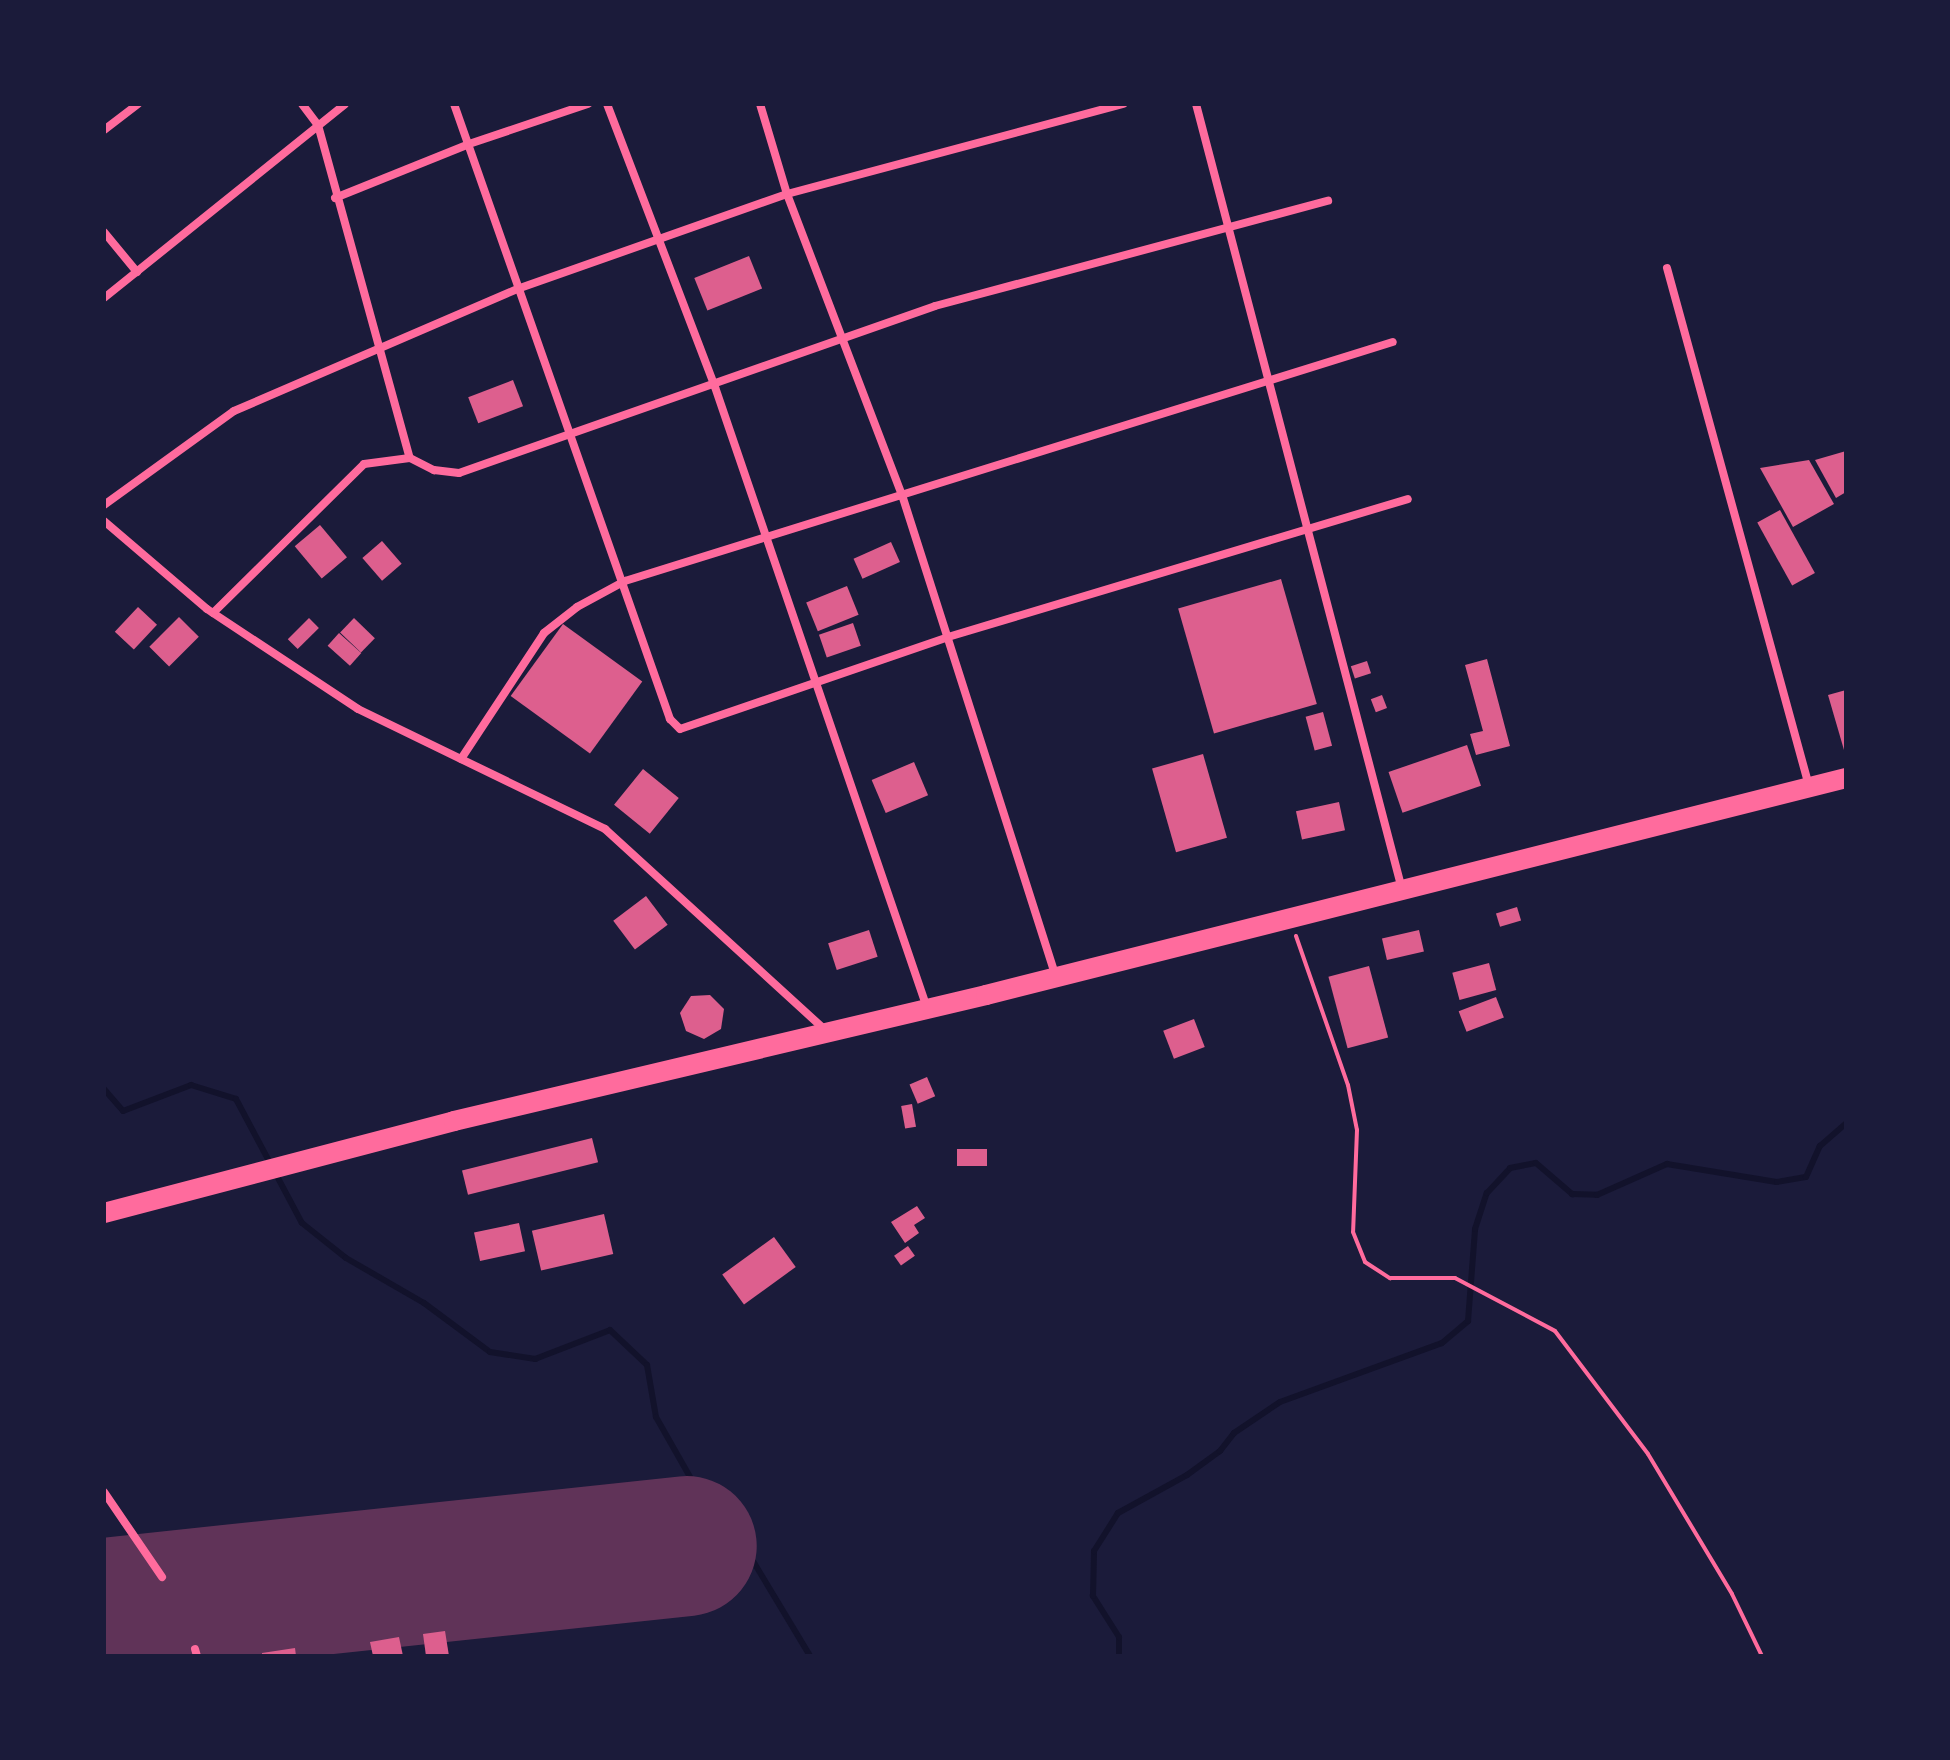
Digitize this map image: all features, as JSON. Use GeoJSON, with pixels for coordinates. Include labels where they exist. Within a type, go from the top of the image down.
{"type":"FeatureCollection","features":[{"type":"Feature","properties":{"kind":"highway"},"geometry":{"type":"LineString","coordinates":[[104,1213],[1056,978],[1846,778]]}},
{"type":"Feature","properties":{"kind":"street"},"geometry":{"type":"LineString","coordinates":[[104,130],[138,104]]}},
{"type":"Feature","properties":{"kind":"street"},"geometry":{"type":"LineString","coordinates":[[302,104],[318,125],[335,198],[410,458]]}},
{"type":"Feature","properties":{"kind":"street"},"geometry":{"type":"LineString","coordinates":[[104,298],[345,104]]}},
{"type":"Feature","properties":{"kind":"street"},"geometry":{"type":"LineString","coordinates":[[454,104],[625,581],[670,719],[680,729],[948,637],[1408,499]]}},
{"type":"Feature","properties":{"kind":"street"},"geometry":{"type":"LineString","coordinates":[[335,198],[469,144],[588,104]]}},
{"type":"Feature","properties":{"kind":"street"},"geometry":{"type":"LineString","coordinates":[[607,104],[662,238],[715,387],[928,1009]]}},
{"type":"Feature","properties":{"kind":"street"},"geometry":{"type":"LineString","coordinates":[[760,104],[787,194],[901,493],[1056,978]]}},
{"type":"Feature","properties":{"kind":"street"},"geometry":{"type":"LineString","coordinates":[[104,505],[234,411],[377,345],[520,288],[787,194],[1123,104]]}},
{"type":"Feature","properties":{"kind":"street"},"geometry":{"type":"LineString","coordinates":[[1196,104],[1402,890]]}},
{"type":"Feature","properties":{"kind":"street"},"geometry":{"type":"LineString","coordinates":[[213,613],[364,464],[410,458],[434,470],[459,473],[574,437],[935,306],[1328,201]]}},
{"type":"Feature","properties":{"kind":"street"},"geometry":{"type":"LineString","coordinates":[[104,232],[137,272]]}},
{"type":"Feature","properties":{"kind":"street"},"geometry":{"type":"LineString","coordinates":[[1667,268],[1809,787]]}},
{"type":"Feature","properties":{"kind":"street"},"geometry":{"type":"LineString","coordinates":[[461,759],[544,633],[577,607],[625,581],[767,534],[1393,342]]}},
{"type":"Feature","properties":{"kind":"street"},"geometry":{"type":"LineString","coordinates":[[104,521],[213,613],[358,709],[605,829],[827,1033]]}},
{"type":"Feature","properties":{"kind":"street"},"geometry":{"type":"LineString","coordinates":[[104,1492],[162,1577]]}},
{"type":"Feature","properties":{"kind":"path"},"geometry":{"type":"LineString","coordinates":[[1289,919],[1351,1100],[1357,1130],[1356,1245],[1365,1262],[1390,1278],[1455,1278],[1489,1291],[1555,1331],[1648,1454],[1732,1594],[1762,1656]]}},
{"type":"Feature","properties":{"kind":"building"},"geometry":{"type":"Polygon","coordinates":[[[749,256],[762,288],[707,311],[694,278],[749,256]]]}},
{"type":"Feature","properties":{"kind":"building"},"geometry":{"type":"Polygon","coordinates":[[[513,380],[523,406],[478,423],[468,397],[513,380]]]}},
{"type":"Feature","properties":{"kind":"building"},"geometry":{"type":"Polygon","coordinates":[[[1846,451],[1846,492],[1836,498],[1815,460],[1846,451]]]}},
{"type":"Feature","properties":{"kind":"building"},"geometry":{"type":"Polygon","coordinates":[[[1809,460],[1834,504],[1793,527],[1760,468],[1809,460]]]}},
{"type":"Feature","properties":{"kind":"building"},"geometry":{"type":"Polygon","coordinates":[[[1780,510],[1815,573],[1792,586],[1757,523],[1780,510]]]}},
{"type":"Feature","properties":{"kind":"building"},"geometry":{"type":"Polygon","coordinates":[[[320,525],[347,557],[322,578],[295,546],[320,525]]]}},
{"type":"Feature","properties":{"kind":"building"},"geometry":{"type":"Polygon","coordinates":[[[382,541],[402,564],[382,581],[362,558],[382,541]]]}},
{"type":"Feature","properties":{"kind":"building"},"geometry":{"type":"Polygon","coordinates":[[[891,542],[900,562],[862,579],[854,559],[891,542]]]}},
{"type":"Feature","properties":{"kind":"building"},"geometry":{"type":"Polygon","coordinates":[[[1281,579],[1317,704],[1214,733],[1178,608],[1281,579]]]}},
{"type":"Feature","properties":{"kind":"building"},"geometry":{"type":"Polygon","coordinates":[[[847,586],[859,615],[818,631],[806,602],[847,586]]]}},
{"type":"Feature","properties":{"kind":"building"},"geometry":{"type":"Polygon","coordinates":[[[138,607],[157,625],[134,650],[115,632],[138,607]]]}},
{"type":"Feature","properties":{"kind":"building"},"geometry":{"type":"Polygon","coordinates":[[[179,617],[199,637],[169,666],[149,647],[179,617]]]}},
{"type":"Feature","properties":{"kind":"building"},"geometry":{"type":"Polygon","coordinates":[[[309,618],[319,628],[298,649],[288,639],[309,618]]]}},
{"type":"Feature","properties":{"kind":"building"},"geometry":{"type":"Polygon","coordinates":[[[354,618],[375,638],[361,653],[340,632],[354,618]]]}},
{"type":"Feature","properties":{"kind":"building"},"geometry":{"type":"Polygon","coordinates":[[[853,623],[861,646],[827,657],[819,635],[853,623]]]}},
{"type":"Feature","properties":{"kind":"building"},"geometry":{"type":"Polygon","coordinates":[[[563,624],[642,682],[590,754],[511,696],[563,624]]]}},
{"type":"Feature","properties":{"kind":"building"},"geometry":{"type":"Polygon","coordinates":[[[339,633],[361,653],[350,666],[328,646],[339,633]]]}},
{"type":"Feature","properties":{"kind":"building"},"geometry":{"type":"Polygon","coordinates":[[[1487,659],[1510,746],[1476,755],[1470,734],[1483,731],[1465,665],[1487,659]]]}},
{"type":"Feature","properties":{"kind":"building"},"geometry":{"type":"Polygon","coordinates":[[[1367,661],[1371,673],[1355,679],[1351,666],[1367,661]]]}},
{"type":"Feature","properties":{"kind":"building"},"geometry":{"type":"Polygon","coordinates":[[[1846,690],[1846,749],[1844,750],[1828,695],[1846,690]]]}},
{"type":"Feature","properties":{"kind":"building"},"geometry":{"type":"Polygon","coordinates":[[[1382,695],[1387,708],[1376,712],[1371,699],[1382,695]]]}},
{"type":"Feature","properties":{"kind":"building"},"geometry":{"type":"Polygon","coordinates":[[[1323,712],[1332,746],[1315,750],[1306,717],[1323,712]]]}},
{"type":"Feature","properties":{"kind":"building"},"geometry":{"type":"Polygon","coordinates":[[[1467,745],[1481,786],[1403,813],[1389,772],[1467,745]]]}},
{"type":"Feature","properties":{"kind":"building"},"geometry":{"type":"Polygon","coordinates":[[[1203,754],[1227,838],[1176,852],[1152,769],[1203,754]]]}},
{"type":"Feature","properties":{"kind":"building"},"geometry":{"type":"Polygon","coordinates":[[[914,762],[928,795],[886,813],[872,780],[914,762]]]}},
{"type":"Feature","properties":{"kind":"building"},"geometry":{"type":"Polygon","coordinates":[[[643,769],[679,798],[650,834],[614,805],[643,769]]]}},
{"type":"Feature","properties":{"kind":"building"},"geometry":{"type":"Polygon","coordinates":[[[1339,802],[1345,830],[1302,840],[1296,811],[1339,802]]]}},
{"type":"Feature","properties":{"kind":"building"},"geometry":{"type":"Polygon","coordinates":[[[646,896],[668,925],[635,949],[613,921],[646,896]]]}},
{"type":"Feature","properties":{"kind":"building"},"geometry":{"type":"Polygon","coordinates":[[[1517,907],[1521,920],[1500,927],[1496,913],[1517,907]]]}},
{"type":"Feature","properties":{"kind":"building"},"geometry":{"type":"Polygon","coordinates":[[[869,930],[878,957],[837,970],[828,943],[869,930]]]}},
{"type":"Feature","properties":{"kind":"building"},"geometry":{"type":"Polygon","coordinates":[[[1419,930],[1424,951],[1387,960],[1382,939],[1419,930]]]}},
{"type":"Feature","properties":{"kind":"building"},"geometry":{"type":"Polygon","coordinates":[[[1489,963],[1496,990],[1460,1000],[1452,973],[1489,963]]]}},
{"type":"Feature","properties":{"kind":"building"},"geometry":{"type":"Polygon","coordinates":[[[1369,966],[1388,1037],[1348,1048],[1328,977],[1369,966]]]}},
{"type":"Feature","properties":{"kind":"building"},"geometry":{"type":"Polygon","coordinates":[[[710,995],[724,1009],[721,1029],[704,1039],[686,1031],[680,1013],[691,996],[710,995]]]}},
{"type":"Feature","properties":{"kind":"building"},"geometry":{"type":"Polygon","coordinates":[[[1496,997],[1504,1018],[1467,1032],[1459,1011],[1496,997]]]}},
{"type":"Feature","properties":{"kind":"building"},"geometry":{"type":"Polygon","coordinates":[[[1194,1019],[1205,1047],[1174,1059],[1163,1031],[1194,1019]]]}},
{"type":"Feature","properties":{"kind":"building"},"geometry":{"type":"Polygon","coordinates":[[[927,1077],[935,1096],[918,1104],[910,1084],[927,1077]]]}},
{"type":"Feature","properties":{"kind":"building"},"geometry":{"type":"Polygon","coordinates":[[[912,1104],[916,1127],[905,1129],[901,1106],[912,1104]]]}},
{"type":"Feature","properties":{"kind":"building"},"geometry":{"type":"Polygon","coordinates":[[[592,1138],[598,1162],[468,1195],[462,1170],[592,1138]]]}},
{"type":"Feature","properties":{"kind":"building"},"geometry":{"type":"Polygon","coordinates":[[[957,1149],[987,1149],[987,1166],[957,1166],[957,1149]]]}},
{"type":"Feature","properties":{"kind":"building"},"geometry":{"type":"Polygon","coordinates":[[[917,1206],[925,1218],[914,1225],[919,1233],[905,1243],[891,1222],[917,1206]]]}},
{"type":"Feature","properties":{"kind":"building"},"geometry":{"type":"Polygon","coordinates":[[[604,1214],[613,1254],[541,1271],[532,1231],[604,1214]]]}},
{"type":"Feature","properties":{"kind":"building"},"geometry":{"type":"Polygon","coordinates":[[[519,1223],[525,1251],[480,1261],[474,1233],[519,1223]]]}},
{"type":"Feature","properties":{"kind":"building"},"geometry":{"type":"Polygon","coordinates":[[[774,1237],[796,1267],[744,1305],[722,1275],[774,1237]]]}},
{"type":"Feature","properties":{"kind":"building"},"geometry":{"type":"Polygon","coordinates":[[[908,1246],[915,1256],[901,1266],[894,1256],[908,1246]]]}},
{"type":"Feature","properties":{"kind":"building"},"geometry":{"type":"Polygon","coordinates":[[[445,1631],[449,1656],[426,1656],[423,1634],[445,1631]]]}},
{"type":"Feature","properties":{"kind":"building"},"geometry":{"type":"Polygon","coordinates":[[[399,1637],[403,1656],[373,1656],[370,1642],[399,1637]]]}},
{"type":"Feature","properties":{"kind":"building"},"geometry":{"type":"Polygon","coordinates":[[[295,1648],[296,1656],[262,1656],[262,1653],[295,1648]]]}},
{"type":"Feature","properties":{"kind":"waterway"},"geometry":{"type":"LineString","coordinates":[[104,1089],[123,1111],[191,1085],[236,1099],[302,1223],[346,1258],[424,1303],[490,1352],[535,1359],[610,1330],[647,1365],[656,1417],[693,1482],[741,1541],[810,1656]]}},
{"type":"Feature","properties":{"kind":"waterway"},"geometry":{"type":"LineString","coordinates":[[1119,1656],[1119,1637],[1093,1596],[1094,1551],[1118,1513],[1187,1475],[1220,1451],[1234,1433],[1280,1402],[1442,1343],[1468,1321],[1475,1229],[1487,1193],[1510,1168],[1536,1163],[1572,1194],[1597,1195],[1667,1164],[1777,1182],[1806,1177],[1820,1146],[1846,1123]]}},
{"type":"Feature","properties":{"kind":"runway"},"geometry":{"type":"LineString","coordinates":[[104,1608],[687,1546]]}}]}
